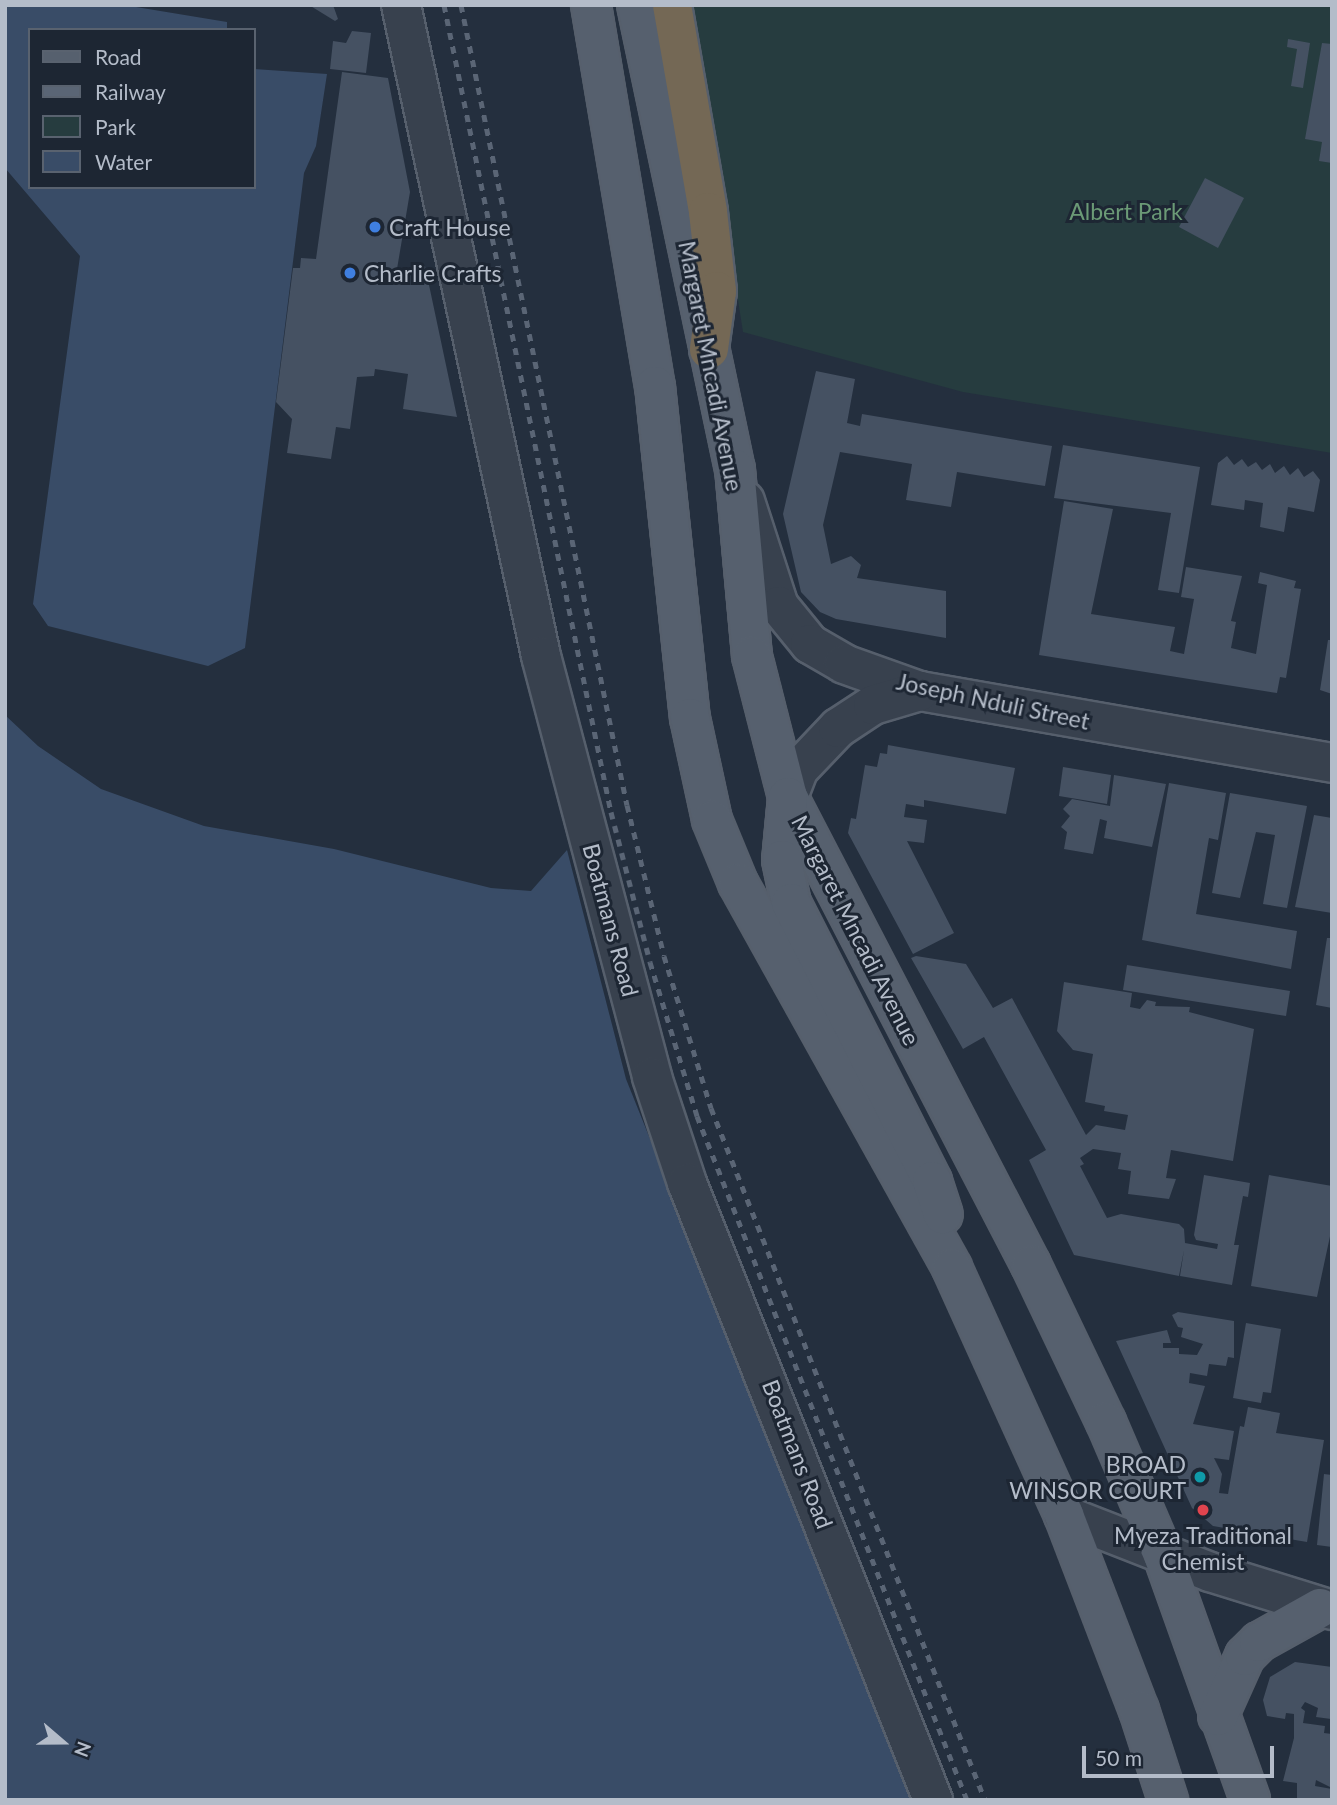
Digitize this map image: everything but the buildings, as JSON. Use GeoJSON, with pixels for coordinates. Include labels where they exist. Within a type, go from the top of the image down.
{"type":"FeatureCollection","features":[{"type":"Feature","properties":{"kind":"highway"},"geometry":{"type":"LineString","coordinates":[[672,5],[709,212],[717,291],[709,349]]}},
{"type":"Feature","properties":{"kind":"main road"},"geometry":{"type":"LineString","coordinates":[[591,5],[655,386],[690,718],[712,820],[738,883],[952,1268],[1064,1515],[1139,1710],[1168,1800]]}},
{"type":"Feature","properties":{"kind":"main road","name":"Margaret Mncadi Avenue"},"geometry":{"type":"LineString","coordinates":[[637,5],[735,469],[752,656],[788,797],[1031,1265],[1163,1555],[1250,1800]]}},
{"type":"Feature","properties":{"kind":"main road"},"geometry":{"type":"LineString","coordinates":[[788,797],[782,860],[791,903],[932,1181],[942,1209],[952,1268]]}},
{"type":"Feature","properties":{"kind":"main road"},"geometry":{"type":"LineString","coordinates":[[1218,1716],[1245,1656],[1259,1642],[1326,1609]]}},
{"type":"Feature","properties":{"kind":"street","name":"Boatmans Road"},"geometry":{"type":"LineString","coordinates":[[401,5],[541,656],[652,1077],[687,1182],[933,1800]]}},
{"type":"Feature","properties":{"kind":"street","name":"Joseph Nduli Street"},"geometry":{"type":"LineString","coordinates":[[735,469],[779,606],[792,626],[810,644],[844,664],[920,691],[1332,763]]}},
{"type":"Feature","properties":{"kind":"street"},"geometry":{"type":"LineString","coordinates":[[788,797],[799,769],[838,728],[873,705],[920,691]]}},
{"type":"Feature","properties":{"kind":"street"},"geometry":{"type":"LineString","coordinates":[[1064,1515],[1163,1555],[1326,1609]]}},
{"type":"Feature","properties":{"kind":"green space","name":"Albert Park"},"geometry":{"type":"Polygon","coordinates":[[[692,5],[1332,5],[1332,453],[963,392],[743,332],[692,5]]]}},
{"type":"Feature","properties":{"kind":"water"},"geometry":{"type":"Polygon","coordinates":[[[5,5],[124,5],[227,22],[227,28],[28,28],[28,189],[256,189],[256,69],[327,74],[316,146],[304,173],[245,648],[208,666],[48,626],[33,604],[80,256],[5,168],[5,5]]]}},
{"type":"Feature","properties":{"kind":"water"},"geometry":{"type":"Polygon","coordinates":[[[5,715],[38,746],[101,789],[204,826],[334,849],[491,888],[531,891],[567,850],[626,1079],[915,1800],[5,1800],[5,715]]]}},
{"type":"Feature","properties":{"kind":"railway"},"geometry":{"type":"LineString","coordinates":[[444,5],[611,812],[650,962],[697,1116],[967,1800]]}},
{"type":"Feature","properties":{"kind":"railway"},"geometry":{"type":"LineString","coordinates":[[461,5],[627,805],[664,956],[711,1108],[985,1800]]}},
{"type":"Feature","properties":{"kind":"place","name":"Craft House"},"geometry":{"type":"Point","coordinates":[375,227]}},
{"type":"Feature","properties":{"kind":"place","name":"Charlie Crafts"},"geometry":{"type":"Point","coordinates":[350,273]}},
{"type":"Feature","properties":{"kind":"place","name":"BROAD WINSOR COURT"},"geometry":{"type":"Point","coordinates":[1200,1477]}},
{"type":"Feature","properties":{"kind":"place","name":"Myeza Traditional Chemist"},"geometry":{"type":"Point","coordinates":[1203,1510]}}]}
